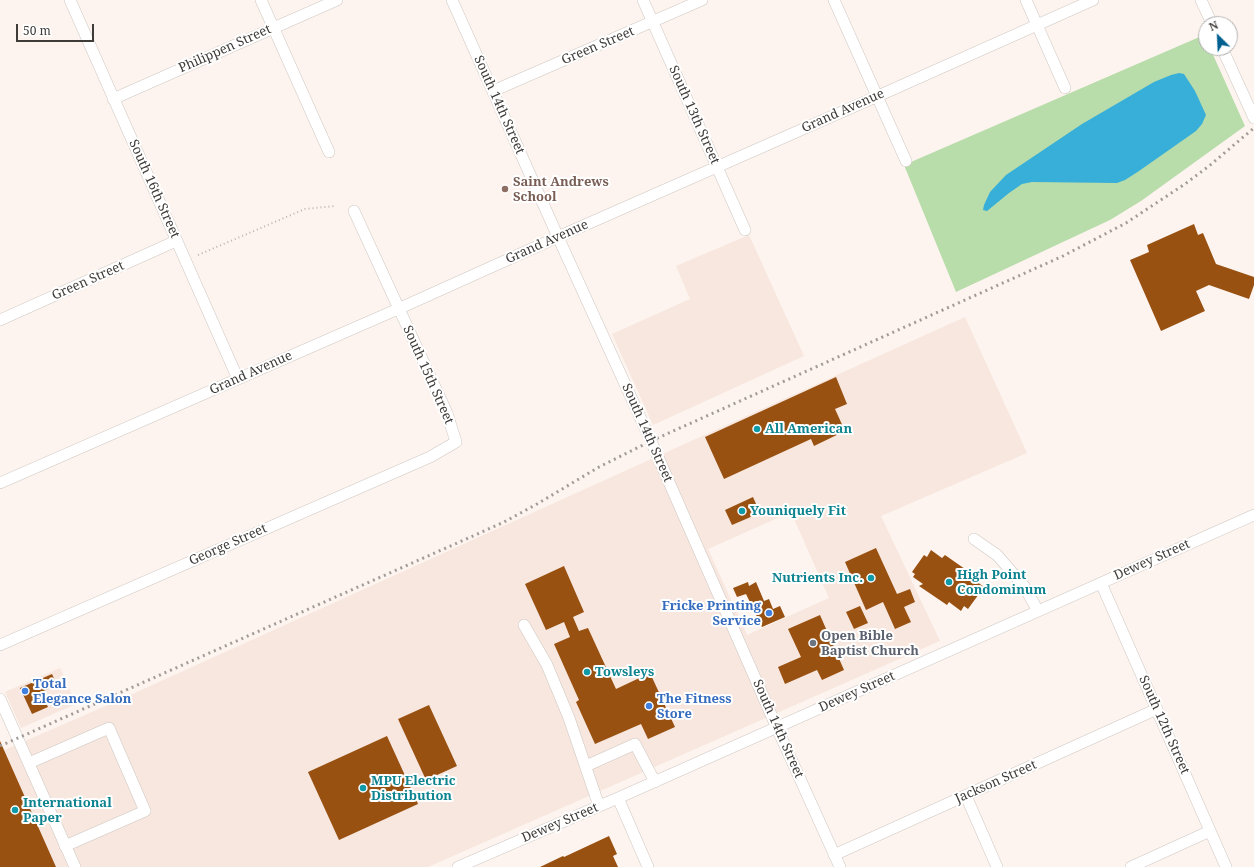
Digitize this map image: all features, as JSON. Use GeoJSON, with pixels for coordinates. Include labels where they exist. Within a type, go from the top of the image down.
{"type":"FeatureCollection","features":[{"type":"Feature","properties":{"kind":"street","name":"South 16th Street"},"geometry":{"type":"LineString","coordinates":[[70,0],[238,379]]}},
{"type":"Feature","properties":{"kind":"street"},"geometry":{"type":"LineString","coordinates":[[261,0],[329,152]]}},
{"type":"Feature","properties":{"kind":"street","name":"Philippen Street"},"geometry":{"type":"LineString","coordinates":[[113,99],[337,0]]}},
{"type":"Feature","properties":{"kind":"street","name":"South 14th Street"},"geometry":{"type":"LineString","coordinates":[[452,0],[651,441],[776,728],[840,867]]}},
{"type":"Feature","properties":{"kind":"street","name":"South 13th Street"},"geometry":{"type":"LineString","coordinates":[[643,0],[745,230]]}},
{"type":"Feature","properties":{"kind":"street","name":"Green Street"},"geometry":{"type":"LineString","coordinates":[[493,91],[702,0]]}},
{"type":"Feature","properties":{"kind":"street"},"geometry":{"type":"LineString","coordinates":[[834,0],[906,161]]}},
{"type":"Feature","properties":{"kind":"street"},"geometry":{"type":"LineString","coordinates":[[1026,0],[1065,88]]}},
{"type":"Feature","properties":{"kind":"street","name":"Grand Avenue"},"geometry":{"type":"LineString","coordinates":[[0,483],[398,309],[716,166],[878,96],[1093,0]]}},
{"type":"Feature","properties":{"kind":"street"},"geometry":{"type":"LineString","coordinates":[[1201,0],[1208,16]]}},
{"type":"Feature","properties":{"kind":"street"},"geometry":{"type":"LineString","coordinates":[[1226,56],[1254,118]]}},
{"type":"Feature","properties":{"kind":"street","name":"South 15th Street"},"geometry":{"type":"LineString","coordinates":[[354,210],[398,309],[447,413],[456,442]]}},
{"type":"Feature","properties":{"kind":"street","name":"Green Street"},"geometry":{"type":"LineString","coordinates":[[0,320],[176,241]]}},
{"type":"Feature","properties":{"kind":"street","name":"George Street"},"geometry":{"type":"LineString","coordinates":[[0,645],[430,457],[456,442]]}},
{"type":"Feature","properties":{"kind":"street","name":"Dewey Street"},"geometry":{"type":"LineString","coordinates":[[458,867],[655,782],[1254,515]]}},
{"type":"Feature","properties":{"kind":"street"},"geometry":{"type":"LineString","coordinates":[[974,539],[1002,561],[1024,586],[1038,611]]}},
{"type":"Feature","properties":{"kind":"street","name":"South 12th Street"},"geometry":{"type":"LineString","coordinates":[[1101,583],[1226,867]]}},
{"type":"Feature","properties":{"kind":"street"},"geometry":{"type":"LineString","coordinates":[[524,625],[547,665],[569,718],[599,806]]}},
{"type":"Feature","properties":{"kind":"street"},"geometry":{"type":"LineString","coordinates":[[0,699],[75,867]]}},
{"type":"Feature","properties":{"kind":"street","name":"Jackson Street"},"geometry":{"type":"LineString","coordinates":[[834,855],[1157,709]]}},
{"type":"Feature","properties":{"kind":"street"},"geometry":{"type":"LineString","coordinates":[[29,763],[109,728],[145,811],[66,846]]}},
{"type":"Feature","properties":{"kind":"street"},"geometry":{"type":"LineString","coordinates":[[586,766],[635,744],[655,782]]}},
{"type":"Feature","properties":{"kind":"street"},"geometry":{"type":"LineString","coordinates":[[966,796],[997,867]]}},
{"type":"Feature","properties":{"kind":"street"},"geometry":{"type":"LineString","coordinates":[[618,798],[648,867]]}},
{"type":"Feature","properties":{"kind":"street"},"geometry":{"type":"LineString","coordinates":[[1131,867],[1210,831]]}},
{"type":"Feature","properties":{"kind":"path"},"geometry":{"type":"LineString","coordinates":[[198,255],[305,209],[336,206]]}},
{"type":"Feature","properties":{"kind":"shaded area"},"geometry":{"type":"Polygon","coordinates":[[[749,235],[804,356],[653,425],[612,334],[690,299],[676,266],[749,235]]]}},
{"type":"Feature","properties":{"kind":"shaded area"},"geometry":{"type":"Polygon","coordinates":[[[965,317],[1027,453],[881,516],[940,641],[428,867],[0,867],[0,752],[117,701],[965,317]],[[791,512],[708,549],[747,635],[829,598],[791,512]]]}},
{"type":"Feature","properties":{"kind":"shaded area"},"geometry":{"type":"Polygon","coordinates":[[[60,668],[76,704],[21,728],[5,692],[60,668]]]}},
{"type":"Feature","properties":{"kind":"green space"},"geometry":{"type":"Polygon","coordinates":[[[1198,38],[1198,56],[1214,56],[1245,126],[1141,201],[1110,220],[956,292],[904,165],[1198,38]]]}},
{"type":"Feature","properties":{"kind":"water"},"geometry":{"type":"Polygon","coordinates":[[[1179,73],[1184,74],[1195,91],[1206,115],[1202,124],[1196,131],[1139,171],[1117,183],[1032,182],[1022,184],[987,211],[983,210],[990,192],[1006,175],[1082,124],[1154,82],[1179,73]]]}},
{"type":"Feature","properties":{"kind":"building"},"geometry":{"type":"Polygon","coordinates":[[[1194,224],[1198,235],[1203,233],[1216,264],[1254,277],[1254,285],[1249,299],[1209,285],[1196,291],[1205,311],[1161,331],[1130,260],[1149,252],[1147,245],[1194,224]]]}},
{"type":"Feature","properties":{"kind":"building","name":"All American"},"geometry":{"type":"Polygon","coordinates":[[[836,377],[847,404],[835,409],[845,431],[814,446],[811,439],[724,479],[705,437],[836,377]]]}},
{"type":"Feature","properties":{"kind":"building","name":"Youniquely Fit"},"geometry":{"type":"Polygon","coordinates":[[[753,497],[760,513],[732,525],[725,510],[753,497]]]}},
{"type":"Feature","properties":{"kind":"building","name":"Nutrients Inc."},"geometry":{"type":"Polygon","coordinates":[[[876,548],[897,594],[910,589],[915,602],[904,607],[911,622],[895,629],[883,602],[866,610],[845,562],[876,548]]]}},
{"type":"Feature","properties":{"kind":"building","name":"High Point Condominum"},"geometry":{"type":"Polygon","coordinates":[[[931,550],[942,558],[945,555],[975,576],[973,579],[984,587],[968,609],[964,606],[961,611],[949,602],[947,605],[919,586],[923,584],[913,577],[915,574],[912,572],[924,555],[927,557],[931,550]]]}},
{"type":"Feature","properties":{"kind":"building","name":"Towsleys"},"geometry":{"type":"Polygon","coordinates":[[[564,566],[584,612],[573,617],[579,631],[588,628],[616,689],[650,673],[675,727],[648,739],[641,724],[595,744],[576,702],[579,700],[554,644],[570,637],[564,622],[546,630],[525,584],[564,566]]]}},
{"type":"Feature","properties":{"kind":"building"},"geometry":{"type":"Polygon","coordinates":[[[748,582],[749,586],[756,582],[764,601],[769,599],[773,609],[780,606],[785,617],[762,627],[746,594],[737,597],[733,588],[748,582]]]}},
{"type":"Feature","properties":{"kind":"building"},"geometry":{"type":"Polygon","coordinates":[[[860,606],[868,623],[854,629],[846,612],[860,606]]]}},
{"type":"Feature","properties":{"kind":"building","name":"Open Bible Baptist Church"},"geometry":{"type":"Polygon","coordinates":[[[820,615],[844,670],[822,680],[817,670],[785,684],[778,667],[801,657],[788,629],[820,615]]]}},
{"type":"Feature","properties":{"kind":"building"},"geometry":{"type":"Polygon","coordinates":[[[52,674],[57,685],[41,692],[48,707],[32,714],[20,688],[52,674]]]}},
{"type":"Feature","properties":{"kind":"building"},"geometry":{"type":"Polygon","coordinates":[[[429,705],[457,766],[426,780],[398,719],[429,705]]]}},
{"type":"Feature","properties":{"kind":"building","name":"MPU Electric Distribution"},"geometry":{"type":"Polygon","coordinates":[[[387,736],[418,804],[339,840],[308,772],[387,736]]]}},
{"type":"Feature","properties":{"kind":"building","name":"International Paper"},"geometry":{"type":"Polygon","coordinates":[[[0,741],[56,867],[0,867],[0,741]]]}},
{"type":"Feature","properties":{"kind":"building"},"geometry":{"type":"Polygon","coordinates":[[[609,836],[617,854],[613,856],[618,867],[540,867],[563,856],[564,857],[609,836]]]}},
{"type":"Feature","properties":{"kind":"railway"},"geometry":{"type":"LineString","coordinates":[[0,746],[504,522],[599,467],[651,441],[1063,256],[1126,223],[1185,184],[1254,128]]}},
{"type":"Feature","properties":{"kind":"place","name":"Saint Andrews School"},"geometry":{"type":"Point","coordinates":[505,189]}},
{"type":"Feature","properties":{"kind":"place","name":"All American"},"geometry":{"type":"Point","coordinates":[757,429]}},
{"type":"Feature","properties":{"kind":"place","name":"Youniquely Fit"},"geometry":{"type":"Point","coordinates":[742,511]}},
{"type":"Feature","properties":{"kind":"place","name":"Nutrients Inc."},"geometry":{"type":"Point","coordinates":[871,578]}},
{"type":"Feature","properties":{"kind":"place","name":"High Point Condominum"},"geometry":{"type":"Point","coordinates":[949,582]}},
{"type":"Feature","properties":{"kind":"place","name":"Fricke Printing Service"},"geometry":{"type":"Point","coordinates":[769,613]}},
{"type":"Feature","properties":{"kind":"place","name":"Open Bible Baptist Church"},"geometry":{"type":"Point","coordinates":[813,643]}},
{"type":"Feature","properties":{"kind":"place","name":"Towsleys"},"geometry":{"type":"Point","coordinates":[587,672]}},
{"type":"Feature","properties":{"kind":"place","name":"Total Elegance Salon"},"geometry":{"type":"Point","coordinates":[25,691]}},
{"type":"Feature","properties":{"kind":"place","name":"The Fitness Store"},"geometry":{"type":"Point","coordinates":[649,706]}},
{"type":"Feature","properties":{"kind":"place","name":"MPU Electric Distribution"},"geometry":{"type":"Point","coordinates":[363,788]}},
{"type":"Feature","properties":{"kind":"place","name":"International Paper"},"geometry":{"type":"Point","coordinates":[15,810]}}]}
